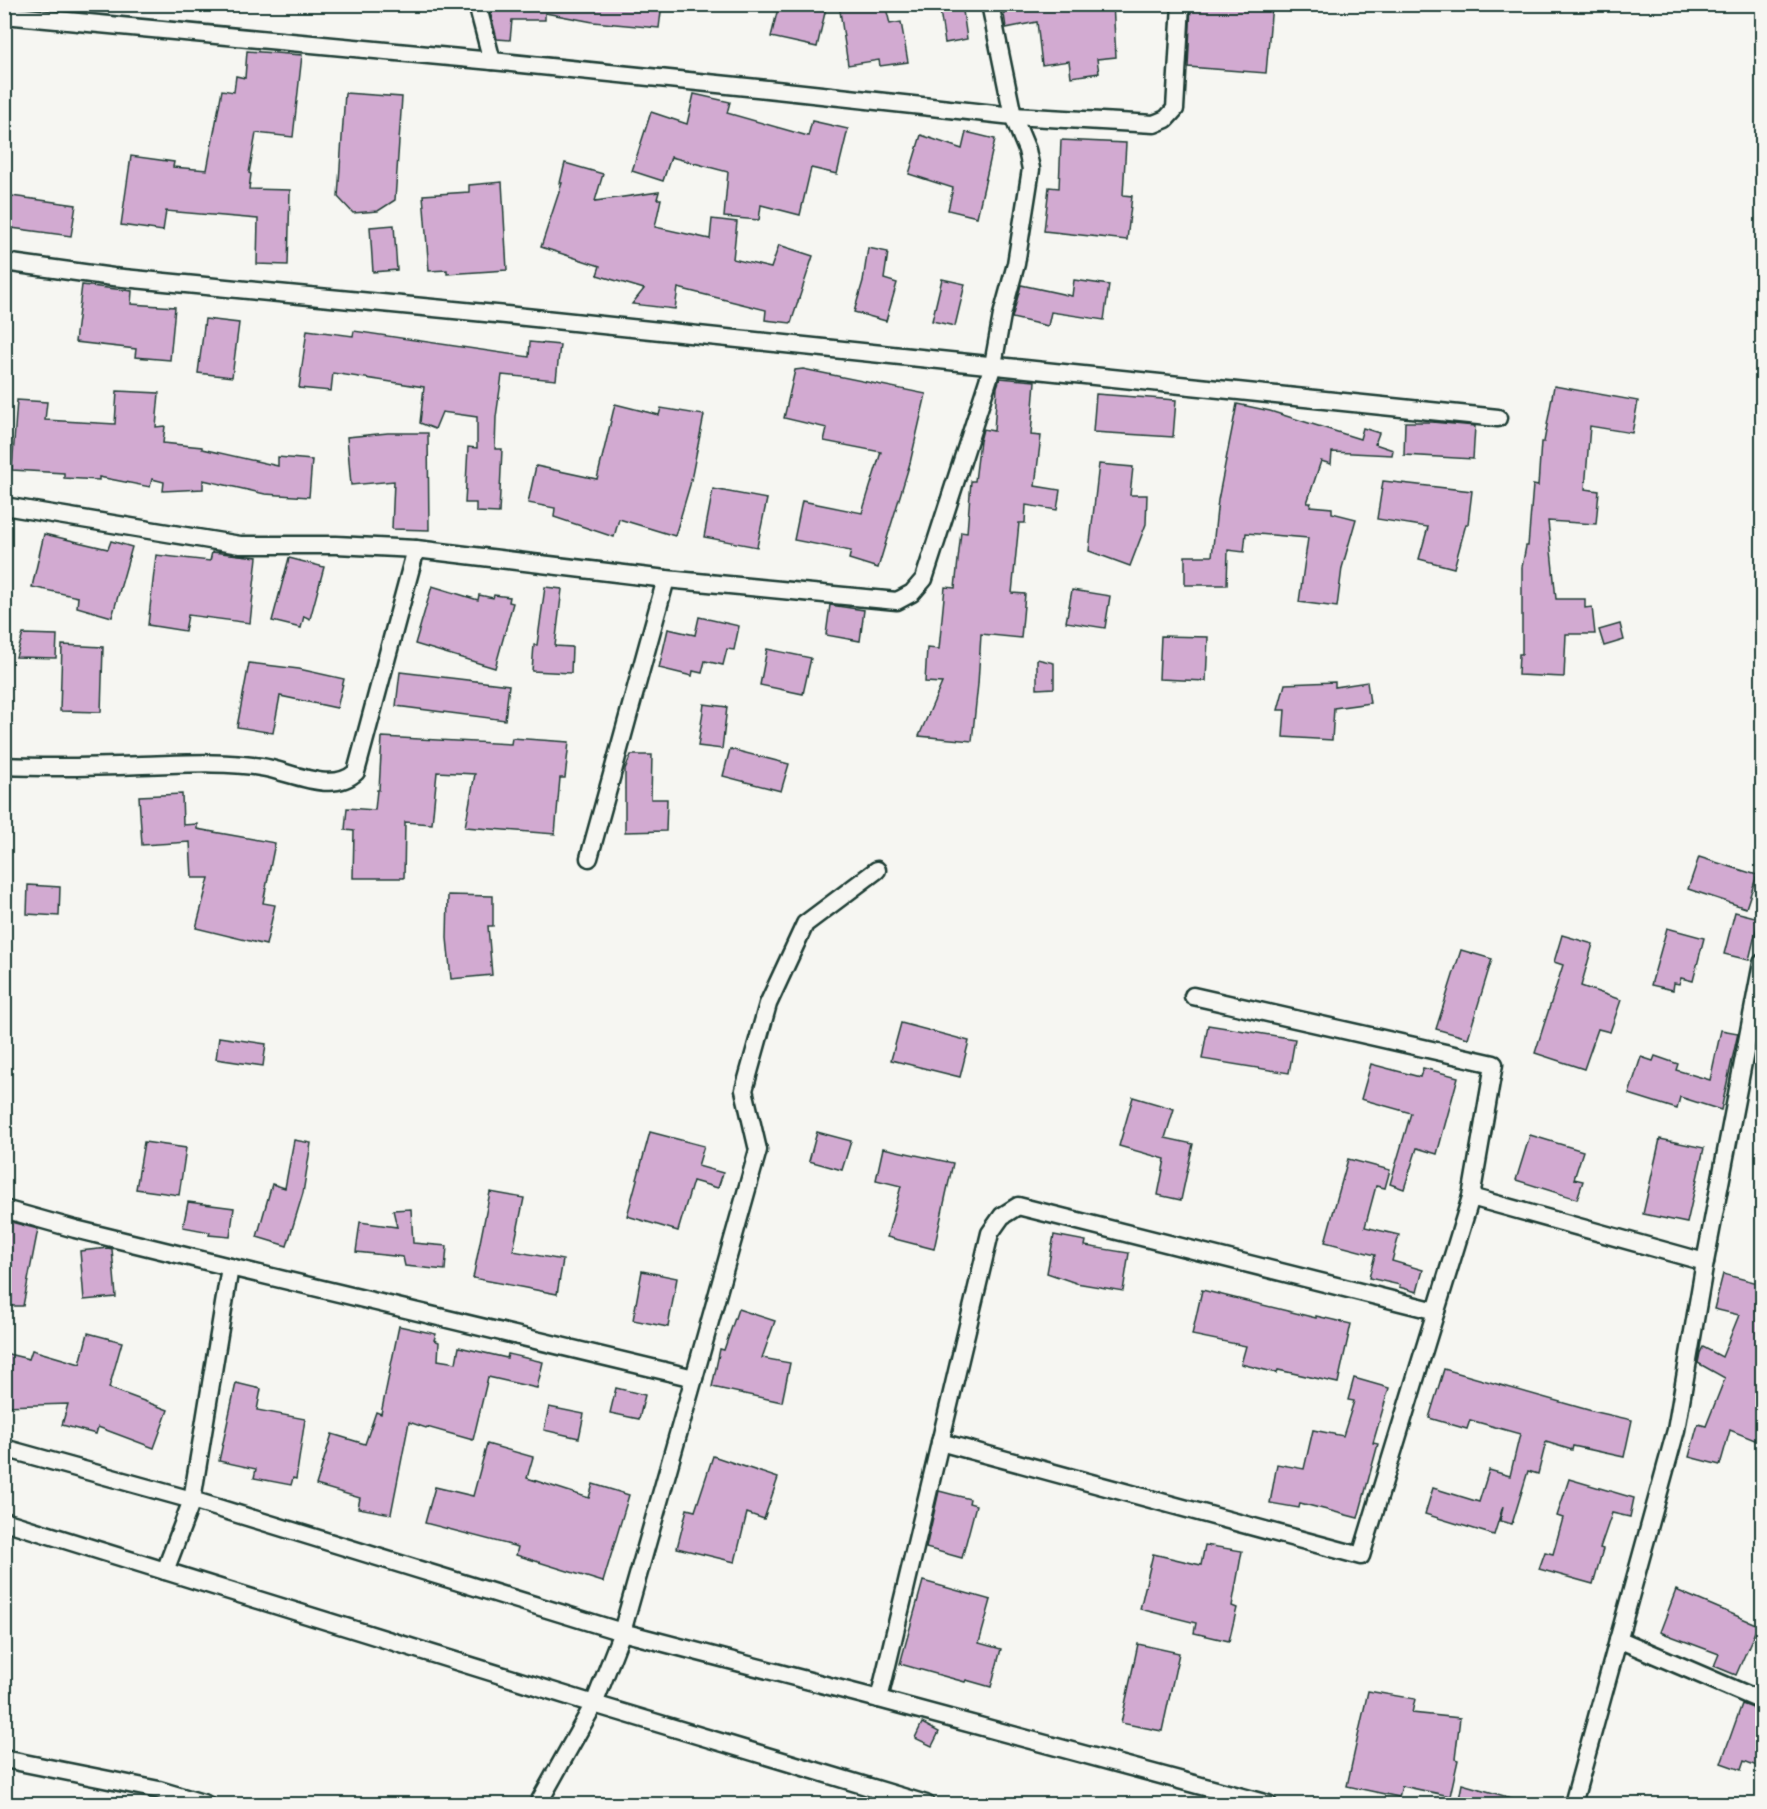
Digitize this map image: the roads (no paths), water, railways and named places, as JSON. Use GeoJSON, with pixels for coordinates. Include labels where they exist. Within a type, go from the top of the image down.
{"type":"FeatureCollection","features":[{"type":"Feature","properties":{"kind":"street"},"geometry":{"type":"LineString","coordinates":[[477,4],[492,61]]}},
{"type":"Feature","properties":{"kind":"street"},"geometry":{"type":"LineString","coordinates":[[4,506],[240,546],[336,545],[416,549],[666,579],[897,601],[912,593],[924,579],[993,365],[1002,315],[1016,264],[1031,169],[1027,150],[1013,116],[990,4]]}},
{"type":"Feature","properties":{"kind":"street"},"geometry":{"type":"LineString","coordinates":[[4,15],[492,61],[1013,116],[1154,124],[1166,119],[1175,108],[1181,4]]}},
{"type":"Feature","properties":{"kind":"street"},"geometry":{"type":"LineString","coordinates":[[4,261],[113,277],[495,313],[1498,418]]}},
{"type":"Feature","properties":{"kind":"street"},"geometry":{"type":"LineString","coordinates":[[4,766],[76,768],[212,762],[263,767],[335,783],[348,780],[356,772],[416,549]]}},
{"type":"Feature","properties":{"kind":"street"},"geometry":{"type":"LineString","coordinates":[[589,858],[666,579]]}},
{"type":"Feature","properties":{"kind":"street"},"geometry":{"type":"LineString","coordinates":[[538,1804],[594,1704],[622,1632],[758,1150],[744,1090],[768,1004],[805,924],[878,870]]}},
{"type":"Feature","properties":{"kind":"street"},"geometry":{"type":"LineString","coordinates":[[1573,1804],[1676,1430],[1762,963]]}},
{"type":"Feature","properties":{"kind":"street"},"geometry":{"type":"LineString","coordinates":[[940,1442],[1361,1556],[1471,1197],[1494,1064],[1193,996]]}},
{"type":"Feature","properties":{"kind":"street"},"geometry":{"type":"LineString","coordinates":[[1471,1197],[1706,1262]]}},
{"type":"Feature","properties":{"kind":"street"},"geometry":{"type":"LineString","coordinates":[[879,1699],[990,1233],[1002,1216],[1018,1206],[1436,1311]]}},
{"type":"Feature","properties":{"kind":"street"},"geometry":{"type":"LineString","coordinates":[[4,1209],[230,1267],[694,1378]]}},
{"type":"Feature","properties":{"kind":"street"},"geometry":{"type":"LineString","coordinates":[[165,1570],[192,1500],[230,1267]]}},
{"type":"Feature","properties":{"kind":"street"},"geometry":{"type":"LineString","coordinates":[[4,1448],[192,1500],[622,1632],[1268,1804]]}},
{"type":"Feature","properties":{"kind":"street"},"geometry":{"type":"LineString","coordinates":[[4,1521],[594,1704],[926,1804]]}},
{"type":"Feature","properties":{"kind":"street"},"geometry":{"type":"LineString","coordinates":[[1618,1639],[1762,1701]]}},
{"type":"Feature","properties":{"kind":"street"},"geometry":{"type":"LineString","coordinates":[[4,1759],[157,1797],[206,1804]]}}]}
